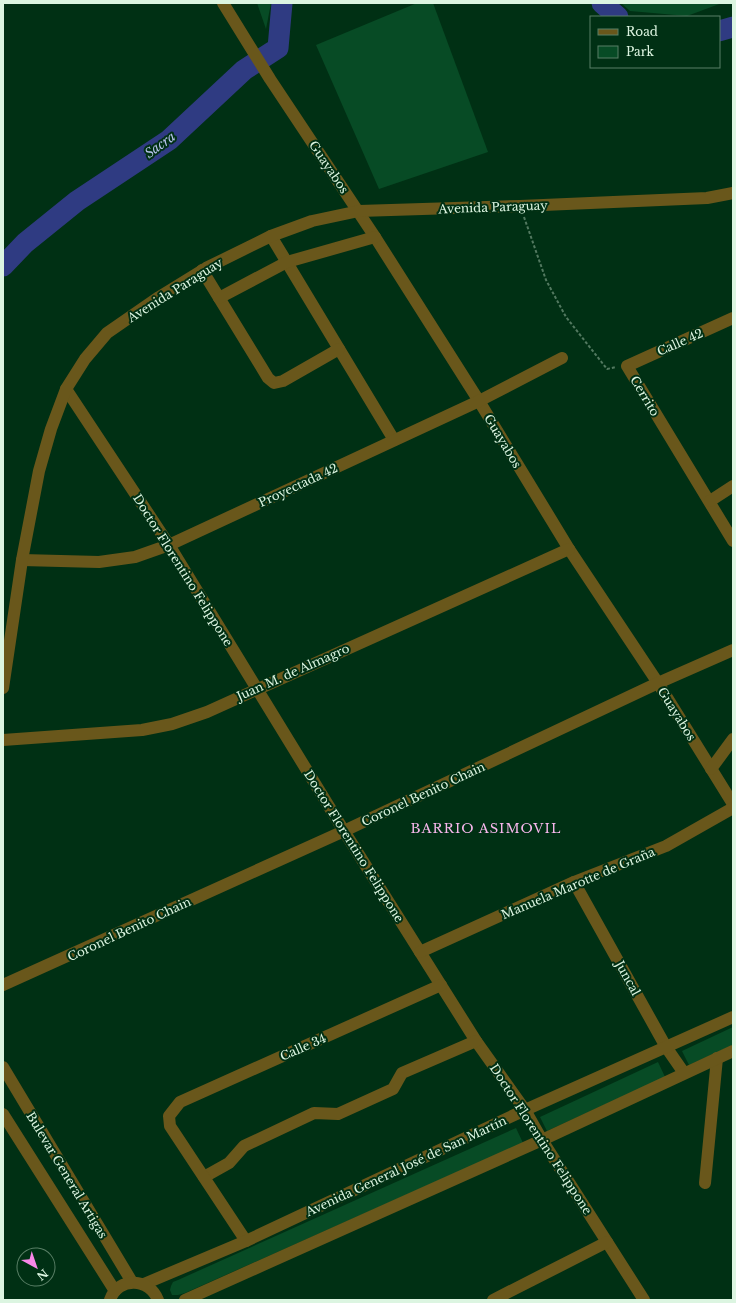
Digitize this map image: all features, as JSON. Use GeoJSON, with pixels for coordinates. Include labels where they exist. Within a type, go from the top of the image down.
{"type":"FeatureCollection","features":[{"type":"Feature","properties":{"kind":"street","name":"Guayabos"},"geometry":{"type":"LineString","coordinates":[[223,3],[270,79],[359,211],[479,401],[569,549],[658,683],[733,804]]}},
{"type":"Feature","properties":{"kind":"street","name":"Avenida Paraguay"},"geometry":{"type":"LineString","coordinates":[[3,688],[22,560],[39,471],[51,429],[66,390],[85,359],[107,333],[158,298],[202,270],[271,236],[312,221],[359,211],[707,198],[733,193]]}},
{"type":"Feature","properties":{"kind":"street"},"geometry":{"type":"LineString","coordinates":[[271,236],[394,440]]}},
{"type":"Feature","properties":{"kind":"street"},"geometry":{"type":"LineString","coordinates":[[219,298],[287,262],[375,237]]}},
{"type":"Feature","properties":{"kind":"street"},"geometry":{"type":"LineString","coordinates":[[202,270],[268,378],[274,383],[283,381],[339,348]]}},
{"type":"Feature","properties":{"kind":"street","name":"Calle 42"},"geometry":{"type":"LineString","coordinates":[[627,366],[733,318]]}},
{"type":"Feature","properties":{"kind":"street","name":"Proyectada 42"},"geometry":{"type":"LineString","coordinates":[[22,560],[99,562],[135,557],[169,545],[479,401],[562,358]]}},
{"type":"Feature","properties":{"kind":"street","name":"Cerrito"},"geometry":{"type":"LineString","coordinates":[[627,366],[733,541]]}},
{"type":"Feature","properties":{"kind":"street","name":"Doctor Florentino Felippone"},"geometry":{"type":"LineString","coordinates":[[66,390],[169,545],[344,831],[476,1041],[525,1110],[542,1140],[607,1242],[641,1299]]}},
{"type":"Feature","properties":{"kind":"street"},"geometry":{"type":"LineString","coordinates":[[710,501],[733,486]]}},
{"type":"Feature","properties":{"kind":"street","name":"Juan M. de Almagro"},"geometry":{"type":"LineString","coordinates":[[3,740],[142,730],[165,726],[207,712],[257,688],[569,549]]}},
{"type":"Feature","properties":{"kind":"street","name":"Coronel Benito Chain"},"geometry":{"type":"LineString","coordinates":[[3,985],[344,831],[658,683],[733,650]]}},
{"type":"Feature","properties":{"kind":"street"},"geometry":{"type":"LineString","coordinates":[[711,769],[733,739]]}},
{"type":"Feature","properties":{"kind":"street","name":"Manuela Marotte de Graña"},"geometry":{"type":"LineString","coordinates":[[420,952],[574,882],[666,846],[733,808]]}},
{"type":"Feature","properties":{"kind":"street","name":"Juncal"},"geometry":{"type":"LineString","coordinates":[[574,882],[666,1047],[684,1073]]}},
{"type":"Feature","properties":{"kind":"street","name":"Calle 34"},"geometry":{"type":"LineString","coordinates":[[204,1177],[170,1126],[168,1116],[180,1102],[441,985]]}},
{"type":"Feature","properties":{"kind":"street","name":"Avenida General José de San Martín"},"geometry":{"type":"LineString","coordinates":[[144,1284],[246,1242],[525,1110],[733,1018]]}},
{"type":"Feature","properties":{"kind":"street"},"geometry":{"type":"LineString","coordinates":[[246,1242],[204,1177],[229,1163],[244,1146],[314,1113],[338,1114],[392,1089],[402,1073],[476,1041]]}},
{"type":"Feature","properties":{"kind":"street"},"geometry":{"type":"LineString","coordinates":[[184,1300],[542,1140],[733,1051]]}},
{"type":"Feature","properties":{"kind":"street"},"geometry":{"type":"LineString","coordinates":[[705,1183],[717,1058]]}},
{"type":"Feature","properties":{"kind":"street","name":"Bulevar General Artigas"},"geometry":{"type":"LineString","coordinates":[[3,1067],[132,1282]]}},
{"type":"Feature","properties":{"kind":"street","name":"Bulevar General Artigas"},"geometry":{"type":"LineString","coordinates":[[3,1114],[113,1296]]}},
{"type":"Feature","properties":{"kind":"street"},"geometry":{"type":"LineString","coordinates":[[493,1300],[607,1242]]}},
{"type":"Feature","properties":{"kind":"street"},"geometry":{"type":"LineString","coordinates":[[113,1296],[120,1287],[132,1282],[144,1284],[154,1292],[158,1300]]}},
{"type":"Feature","properties":{"kind":"path","name":"Cerrito"},"geometry":{"type":"LineString","coordinates":[[520,206],[546,280],[566,317],[607,369],[627,366]]}},
{"type":"Feature","properties":{"kind":"green space"},"geometry":{"type":"Polygon","coordinates":[[[257,3],[271,3],[266,29],[257,3]]]}},
{"type":"Feature","properties":{"kind":"green space"},"geometry":{"type":"Polygon","coordinates":[[[417,3],[433,3],[488,152],[379,189],[316,45],[417,3]]]}},
{"type":"Feature","properties":{"kind":"green space"},"geometry":{"type":"Polygon","coordinates":[[[621,3],[722,3],[687,16],[630,11],[621,3]]]}},
{"type":"Feature","properties":{"kind":"green space"},"geometry":{"type":"Polygon","coordinates":[[[733,1027],[733,1045],[689,1065],[682,1051],[733,1027]]]}},
{"type":"Feature","properties":{"kind":"green space"},"geometry":{"type":"Polygon","coordinates":[[[658,1062],[665,1077],[547,1131],[540,1117],[658,1062]]]}},
{"type":"Feature","properties":{"kind":"green space"},"geometry":{"type":"Polygon","coordinates":[[[516,1128],[523,1143],[185,1293],[172,1295],[170,1290],[173,1282],[516,1128]]]}},
{"type":"Feature","properties":{"kind":"waterway","name":"Sacra"},"geometry":{"type":"LineString","coordinates":[[3,266],[25,243],[77,201],[169,140],[244,70],[278,48],[282,3]]}},
{"type":"Feature","properties":{"kind":"waterway","name":"Sacra"},"geometry":{"type":"LineString","coordinates":[[602,3],[617,16]]}},
{"type":"Feature","properties":{"kind":"waterway","name":"Sacra"},"geometry":{"type":"LineString","coordinates":[[720,31],[733,27]]}},
{"type":"Feature","properties":{"kind":"district","name":"BARRIO ASIMOVIL"},"geometry":{"type":"Point","coordinates":[486,828]}}]}
